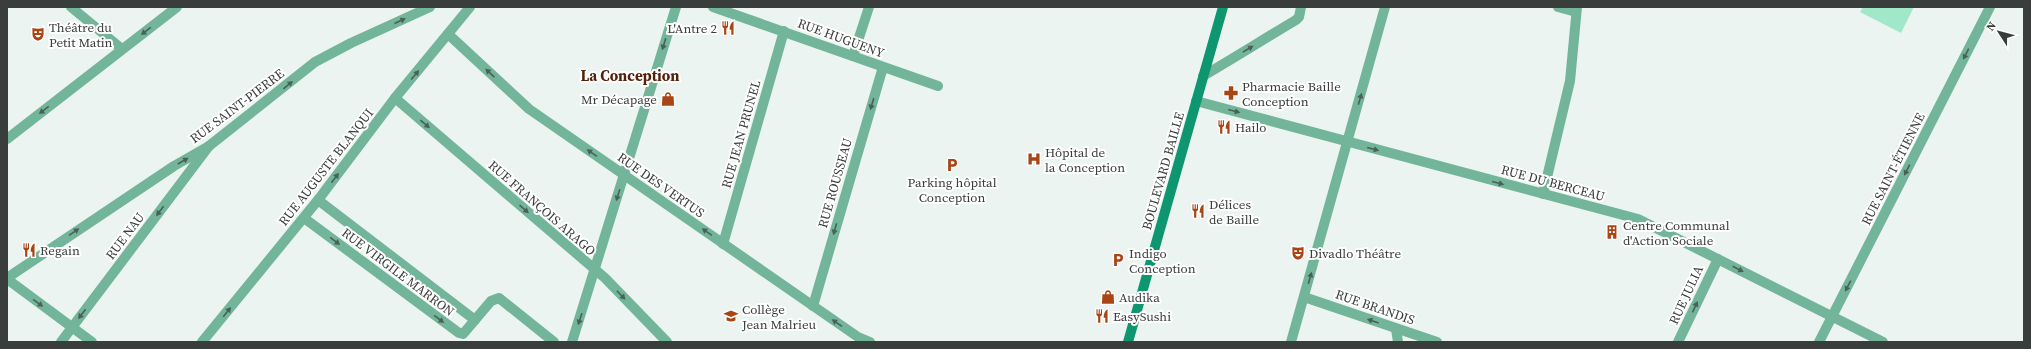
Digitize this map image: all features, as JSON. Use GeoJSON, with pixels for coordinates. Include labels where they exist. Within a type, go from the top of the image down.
{"type":"FeatureCollection","features":[{"type":"Feature","properties":{"kind":"main road","name":"BOULEVARD BAILLE"},"geometry":{"type":"LineString","coordinates":[[1128,342],[1223,7]]}},
{"type":"Feature","properties":{"kind":"street"},"geometry":{"type":"LineString","coordinates":[[71,7],[122,49]]}},
{"type":"Feature","properties":{"kind":"street"},"geometry":{"type":"LineString","coordinates":[[7,139],[177,7]]}},
{"type":"Feature","properties":{"kind":"street","name":"RUE SAINT-PIERRE"},"geometry":{"type":"LineString","coordinates":[[7,278],[174,166],[209,146],[315,62],[351,43],[430,7]]}},
{"type":"Feature","properties":{"kind":"street","name":"RUE AUGUSTE BLANQUI"},"geometry":{"type":"LineString","coordinates":[[202,342],[304,218],[395,98],[470,7]]}},
{"type":"Feature","properties":{"kind":"street"},"geometry":{"type":"LineString","coordinates":[[572,342],[596,270],[676,7]]}},
{"type":"Feature","properties":{"kind":"street","name":"RUE HUGUENY"},"geometry":{"type":"LineString","coordinates":[[713,7],[938,86]]}},
{"type":"Feature","properties":{"kind":"street"},"geometry":{"type":"LineString","coordinates":[[853,56],[869,7]]}},
{"type":"Feature","properties":{"kind":"street"},"geometry":{"type":"LineString","coordinates":[[1203,76],[1221,68],[1225,62],[1296,20],[1299,17],[1300,7]]}},
{"type":"Feature","properties":{"kind":"street"},"geometry":{"type":"LineString","coordinates":[[1291,342],[1385,7]]}},
{"type":"Feature","properties":{"kind":"street"},"geometry":{"type":"LineString","coordinates":[[1543,194],[1570,81],[1576,10],[1558,7]]}},
{"type":"Feature","properties":{"kind":"street","name":"RUE SAINT-ÉTIENNE"},"geometry":{"type":"LineString","coordinates":[[1819,342],[1990,7]]}},
{"type":"Feature","properties":{"kind":"street","name":"RUE JEAN PRUNEL"},"geometry":{"type":"LineString","coordinates":[[723,244],[784,31]]}},
{"type":"Feature","properties":{"kind":"street","name":"RUE DES VERTUS"},"geometry":{"type":"LineString","coordinates":[[448,34],[529,109],[858,337],[870,342]]}},
{"type":"Feature","properties":{"kind":"street","name":"RUE ROUSSEAU"},"geometry":{"type":"LineString","coordinates":[[813,306],[883,67]]}},
{"type":"Feature","properties":{"kind":"street","name":"RUE FRANÇOIS ARAGO"},"geometry":{"type":"LineString","coordinates":[[395,98],[596,270],[667,342]]}},
{"type":"Feature","properties":{"kind":"street","name":"RUE DU BERCEAU"},"geometry":{"type":"LineString","coordinates":[[1196,101],[1638,219],[1883,342]]}},
{"type":"Feature","properties":{"kind":"street","name":"RUE NAU"},"geometry":{"type":"LineString","coordinates":[[61,342],[209,146]]}},
{"type":"Feature","properties":{"kind":"street","name":"RUE VIRGILE MARRON"},"geometry":{"type":"LineString","coordinates":[[318,200],[475,320]]}},
{"type":"Feature","properties":{"kind":"street","name":"RUE VIRGILE MARRON"},"geometry":{"type":"LineString","coordinates":[[304,218],[459,333],[463,334],[491,301],[499,298],[554,342]]}},
{"type":"Feature","properties":{"kind":"street","name":"RUE JULIA"},"geometry":{"type":"LineString","coordinates":[[1678,342],[1718,259]]}},
{"type":"Feature","properties":{"kind":"street"},"geometry":{"type":"LineString","coordinates":[[7,278],[92,342]]}},
{"type":"Feature","properties":{"kind":"street","name":"RUE BRANDIS"},"geometry":{"type":"LineString","coordinates":[[1304,297],[1437,342]]}},
{"type":"Feature","properties":{"kind":"street"},"geometry":{"type":"LineString","coordinates":[[1396,329],[1398,342]]}},
{"type":"Feature","properties":{"kind":"green space"},"geometry":{"type":"Polygon","coordinates":[[[1863,7],[1914,7],[1901,33],[1860,12],[1863,7]]]}},
{"type":"Feature","properties":{"kind":"place","name":"L'Antre 2"},"geometry":{"type":"Point","coordinates":[728,28]}},
{"type":"Feature","properties":{"kind":"place","name":"Théâtre du Petit Matin"},"geometry":{"type":"Point","coordinates":[38,34]}},
{"type":"Feature","properties":{"kind":"place","name":"Pharmacie Baille Conception"},"geometry":{"type":"Point","coordinates":[1231,93]}},
{"type":"Feature","properties":{"kind":"place","name":"Mr Décapage"},"geometry":{"type":"Point","coordinates":[668,99]}},
{"type":"Feature","properties":{"kind":"place","name":"Hailo"},"geometry":{"type":"Point","coordinates":[1224,127]}},
{"type":"Feature","properties":{"kind":"place","name":"Hôpital de la Conception"},"geometry":{"type":"Point","coordinates":[1034,159]}},
{"type":"Feature","properties":{"kind":"place","name":"Parking hôpital Conception"},"geometry":{"type":"Point","coordinates":[952,165]}},
{"type":"Feature","properties":{"kind":"place","name":"Délices de Baille"},"geometry":{"type":"Point","coordinates":[1198,211]}},
{"type":"Feature","properties":{"kind":"place","name":"Centre Communal d'Action Sociale"},"geometry":{"type":"Point","coordinates":[1612,232]}},
{"type":"Feature","properties":{"kind":"place","name":"Regain"},"geometry":{"type":"Point","coordinates":[29,250]}},
{"type":"Feature","properties":{"kind":"place","name":"Divadlo Théâtre"},"geometry":{"type":"Point","coordinates":[1298,253]}},
{"type":"Feature","properties":{"kind":"place","name":"Indigo Conception"},"geometry":{"type":"Point","coordinates":[1118,260]}},
{"type":"Feature","properties":{"kind":"place","name":"Audika"},"geometry":{"type":"Point","coordinates":[1108,297]}},
{"type":"Feature","properties":{"kind":"place","name":"Collège Jean Malrieu"},"geometry":{"type":"Point","coordinates":[731,316]}},
{"type":"Feature","properties":{"kind":"place","name":"EasySushi"},"geometry":{"type":"Point","coordinates":[1102,316]}},
{"type":"Feature","properties":{"kind":"district","name":"La Conception"},"geometry":{"type":"Point","coordinates":[630,75]}}]}
